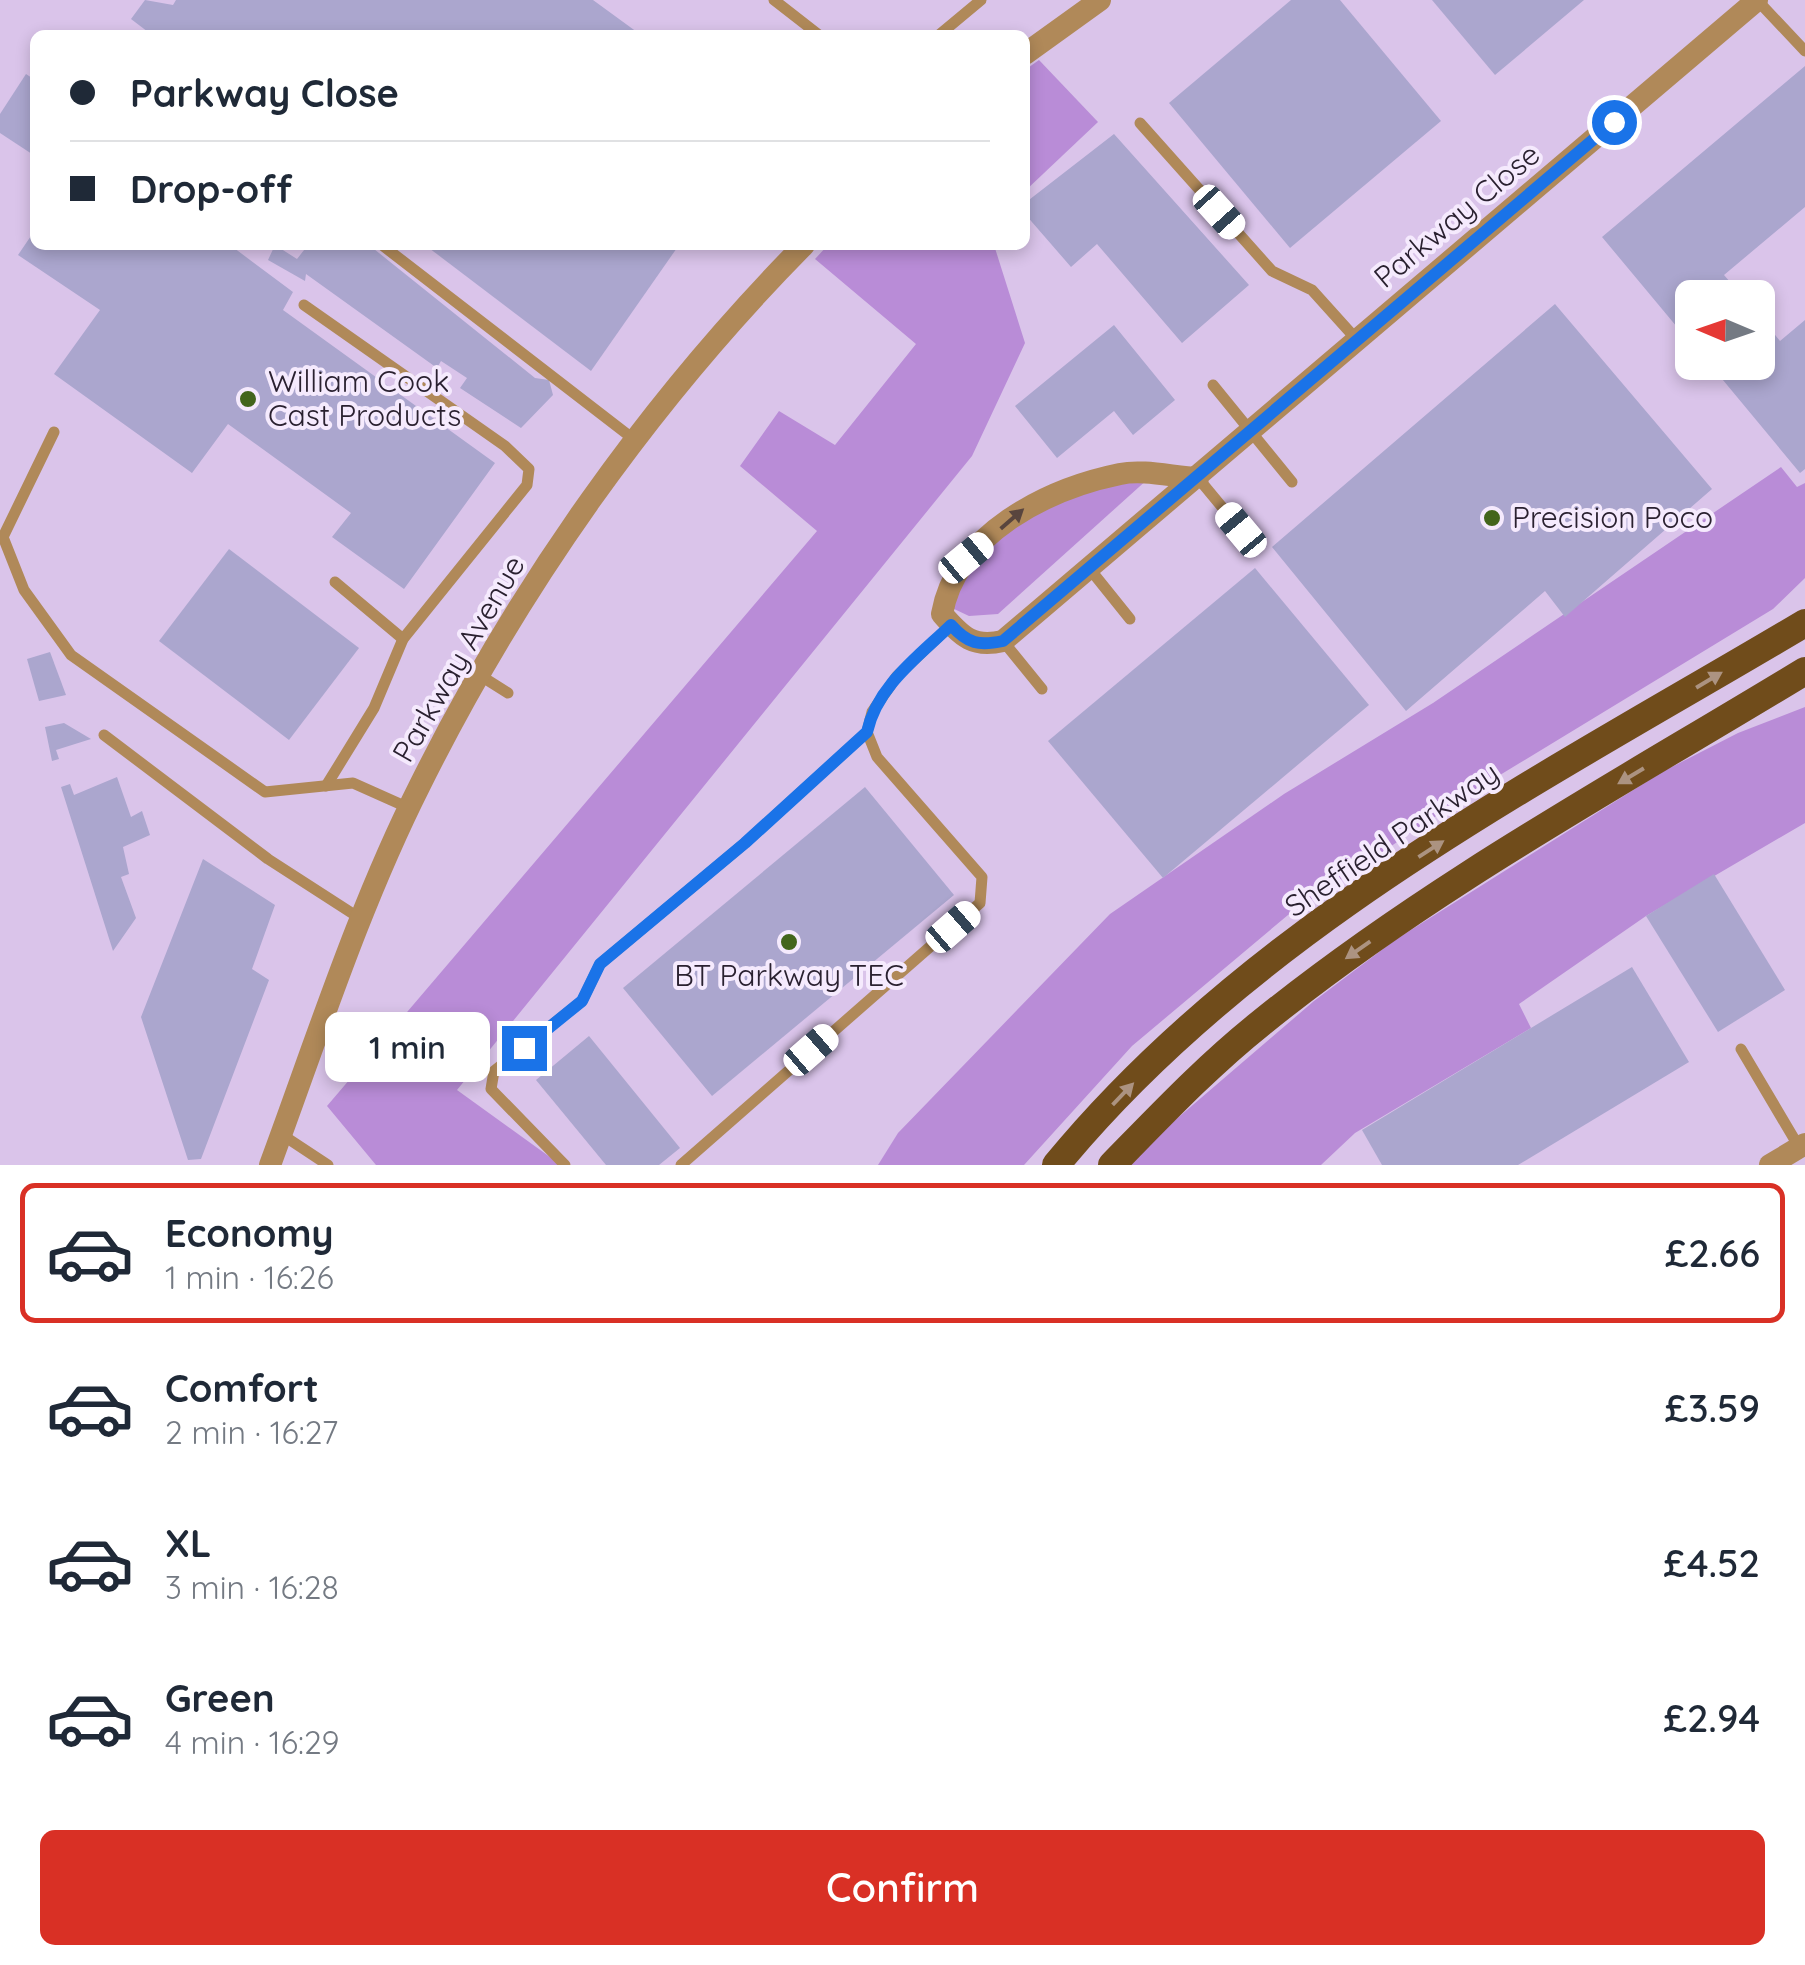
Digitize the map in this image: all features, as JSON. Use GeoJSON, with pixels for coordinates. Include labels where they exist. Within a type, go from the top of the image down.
{"type":"FeatureCollection","features":[{"type":"Feature","properties":{"kind":"highway","name":"Sheffield Parkway"},"geometry":{"type":"LineString","coordinates":[[1056,1165],[1177,1040],[1352,900],[1481,816],[1805,623]]}},
{"type":"Feature","properties":{"kind":"highway"},"geometry":{"type":"LineString","coordinates":[[1112,1165],[1178,1096],[1259,1024],[1351,954],[1462,878],[1805,671]]}},
{"type":"Feature","properties":{"kind":"street"},"geometry":{"type":"LineString","coordinates":[[1030,50],[1100,0]]}},
{"type":"Feature","properties":{"kind":"street","name":"Parkway Close"},"geometry":{"type":"LineString","coordinates":[[1003,641],[1757,0]]}},
{"type":"Feature","properties":{"kind":"street","name":"Parkway Avenue"},"geometry":{"type":"LineString","coordinates":[[270,1165],[361,919],[409,808],[530,590],[636,441],[745,304],[799,250]]}},
{"type":"Feature","properties":{"kind":"street"},"geometry":{"type":"LineString","coordinates":[[1003,641],[982,646],[962,638],[942,614],[946,589],[966,558],[1032,501],[1124,473],[1198,478]]}},
{"type":"Feature","properties":{"kind":"street"},"geometry":{"type":"LineString","coordinates":[[1770,1165],[1802,1146]]}},
{"type":"Feature","properties":{"kind":"lane"},"geometry":{"type":"LineString","coordinates":[[774,0],[813,30]]}},
{"type":"Feature","properties":{"kind":"lane"},"geometry":{"type":"LineString","coordinates":[[946,30],[982,0]]}},
{"type":"Feature","properties":{"kind":"lane"},"geometry":{"type":"LineString","coordinates":[[1757,0],[1805,51]]}},
{"type":"Feature","properties":{"kind":"lane"},"geometry":{"type":"LineString","coordinates":[[1140,123],[1272,271],[1312,290],[1358,340]]}},
{"type":"Feature","properties":{"kind":"lane"},"geometry":{"type":"LineString","coordinates":[[388,250],[636,441]]}},
{"type":"Feature","properties":{"kind":"lane"},"geometry":{"type":"LineString","coordinates":[[304,306],[505,446],[528,469],[526,485],[403,639],[374,708],[326,786]]}},
{"type":"Feature","properties":{"kind":"lane"},"geometry":{"type":"LineString","coordinates":[[1213,385],[1292,482]]}},
{"type":"Feature","properties":{"kind":"lane"},"geometry":{"type":"LineString","coordinates":[[54,432],[3,538],[24,590],[71,655],[265,792],[353,783],[409,808]]}},
{"type":"Feature","properties":{"kind":"lane"},"geometry":{"type":"LineString","coordinates":[[1198,478],[1241,530]]}},
{"type":"Feature","properties":{"kind":"lane"},"geometry":{"type":"LineString","coordinates":[[1088,568],[1130,618]]}},
{"type":"Feature","properties":{"kind":"lane"},"geometry":{"type":"LineString","coordinates":[[335,582],[403,639]]}},
{"type":"Feature","properties":{"kind":"lane"},"geometry":{"type":"LineString","coordinates":[[565,1165],[491,1089],[494,1071],[582,1001],[600,964],[745,843],[867,732],[872,712],[898,676],[951,625]]}},
{"type":"Feature","properties":{"kind":"lane"},"geometry":{"type":"LineString","coordinates":[[1003,641],[1042,689]]}},
{"type":"Feature","properties":{"kind":"lane"},"geometry":{"type":"LineString","coordinates":[[481,676],[508,692]]}},
{"type":"Feature","properties":{"kind":"lane"},"geometry":{"type":"LineString","coordinates":[[681,1165],[980,903],[982,878],[877,757],[867,732]]}},
{"type":"Feature","properties":{"kind":"lane"},"geometry":{"type":"LineString","coordinates":[[104,735],[268,859],[361,919]]}},
{"type":"Feature","properties":{"kind":"lane"},"geometry":{"type":"LineString","coordinates":[[1742,1049],[1802,1146]]}},
{"type":"Feature","properties":{"kind":"lane"},"geometry":{"type":"LineString","coordinates":[[282,1134],[328,1165]]}},
{"type":"Feature","properties":{"kind":"shaded area"},"geometry":{"type":"Polygon","coordinates":[[[1039,60],[1098,122],[1030,186],[1030,66],[1039,60]]]}},
{"type":"Feature","properties":{"kind":"shaded area"},"geometry":{"type":"Polygon","coordinates":[[[823,250],[996,250],[1025,343],[972,456],[457,1090],[561,1165],[376,1165],[327,1106],[817,531],[740,466],[779,411],[835,445],[916,344],[815,259],[823,250]]]}},
{"type":"Feature","properties":{"kind":"shaded area"},"geometry":{"type":"Polygon","coordinates":[[[1781,467],[1797,487],[1805,483],[1805,578],[1773,609],[1472,792],[1288,915],[1132,1046],[1024,1165],[878,1165],[898,1133],[1110,914],[1284,794],[1433,703],[1781,467]]]}},
{"type":"Feature","properties":{"kind":"shaded area"},"geometry":{"type":"Polygon","coordinates":[[[1159,469],[998,614],[969,616],[952,608],[969,562],[1041,500],[1159,469]]]}},
{"type":"Feature","properties":{"kind":"shaded area"},"geometry":{"type":"Polygon","coordinates":[[[1805,707],[1805,823],[1646,916],[1519,1004],[1531,1028],[1355,1133],[1321,1165],[1131,1165],[1152,1140],[1314,1001],[1395,940],[1662,772],[1738,733],[1805,707]]]}},
{"type":"Feature","properties":{"kind":"building"},"geometry":{"type":"Polygon","coordinates":[[[145,0],[173,5],[176,0],[593,0],[634,30],[145,30],[131,19],[145,0]]]}},
{"type":"Feature","properties":{"kind":"building"},"geometry":{"type":"Polygon","coordinates":[[[1291,0],[1340,0],[1441,121],[1290,248],[1169,103],[1291,0]]]}},
{"type":"Feature","properties":{"kind":"building"},"geometry":{"type":"Polygon","coordinates":[[[1432,0],[1584,0],[1495,75],[1432,0]]]}},
{"type":"Feature","properties":{"kind":"building"},"geometry":{"type":"Polygon","coordinates":[[[1805,66],[1805,207],[1724,275],[1728,280],[1675,280],[1675,325],[1602,237],[1805,66]]]}},
{"type":"Feature","properties":{"kind":"building"},"geometry":{"type":"Polygon","coordinates":[[[26,74],[30,77],[30,153],[0,133],[0,114],[26,74]]]}},
{"type":"Feature","properties":{"kind":"building"},"geometry":{"type":"Polygon","coordinates":[[[1114,134],[1249,285],[1182,343],[1097,244],[1071,267],[1030,220],[1030,199],[1114,134]]]}},
{"type":"Feature","properties":{"kind":"building","name":"William Cook Cast Products"},"geometry":{"type":"Polygon","coordinates":[[[30,237],[30,250],[237,250],[293,292],[283,310],[495,463],[404,589],[332,537],[351,513],[228,424],[192,473],[54,374],[100,310],[18,255],[30,237]]]}},
{"type":"Feature","properties":{"kind":"building"},"geometry":{"type":"Polygon","coordinates":[[[273,250],[283,250],[297,259],[304,250],[375,250],[535,378],[549,380],[553,395],[521,428],[460,388],[467,378],[441,361],[437,368],[306,274],[305,281],[268,260],[273,250]]]}},
{"type":"Feature","properties":{"kind":"building","name":"William Cook Cast Products"},"geometry":{"type":"Polygon","coordinates":[[[432,250],[676,250],[591,371],[432,250]]]}},
{"type":"Feature","properties":{"kind":"building","name":"Precision Poco"},"geometry":{"type":"Polygon","coordinates":[[[1555,304],[1712,489],[1565,617],[1545,591],[1406,711],[1272,547],[1555,304]]]}},
{"type":"Feature","properties":{"kind":"building"},"geometry":{"type":"Polygon","coordinates":[[[1805,320],[1805,469],[1800,473],[1723,380],[1775,380],[1775,335],[1780,341],[1805,320]]]}},
{"type":"Feature","properties":{"kind":"building"},"geometry":{"type":"Polygon","coordinates":[[[1114,325],[1175,400],[1133,435],[1114,411],[1057,458],[1015,406],[1114,325]]]}},
{"type":"Feature","properties":{"kind":"building"},"geometry":{"type":"Polygon","coordinates":[[[229,549],[359,648],[289,740],[159,641],[229,549]]]}},
{"type":"Feature","properties":{"kind":"building"},"geometry":{"type":"Polygon","coordinates":[[[1255,568],[1369,705],[1163,878],[1048,741],[1255,568]]]}},
{"type":"Feature","properties":{"kind":"building"},"geometry":{"type":"Polygon","coordinates":[[[50,652],[66,695],[39,701],[27,659],[50,652]]]}},
{"type":"Feature","properties":{"kind":"building"},"geometry":{"type":"Polygon","coordinates":[[[64,723],[91,739],[56,750],[59,759],[52,761],[45,727],[64,723]]]}},
{"type":"Feature","properties":{"kind":"building"},"geometry":{"type":"Polygon","coordinates":[[[117,777],[131,817],[142,811],[150,835],[123,847],[129,874],[121,877],[136,918],[113,951],[61,787],[70,784],[74,795],[117,777]]]}},
{"type":"Feature","properties":{"kind":"building","name":"BT Parkway TEC"},"geometry":{"type":"Polygon","coordinates":[[[865,787],[954,895],[712,1096],[623,988],[865,787]]]}},
{"type":"Feature","properties":{"kind":"building"},"geometry":{"type":"Polygon","coordinates":[[[203,859],[275,905],[252,969],[269,980],[201,1159],[188,1160],[141,1017],[203,859]]]}},
{"type":"Feature","properties":{"kind":"building"},"geometry":{"type":"Polygon","coordinates":[[[1714,874],[1785,990],[1718,1032],[1646,916],[1714,874]]]}},
{"type":"Feature","properties":{"kind":"building"},"geometry":{"type":"Polygon","coordinates":[[[1632,967],[1689,1062],[1518,1165],[1382,1165],[1362,1130],[1632,967]]]}},
{"type":"Feature","properties":{"kind":"building"},"geometry":{"type":"Polygon","coordinates":[[[589,1036],[680,1148],[659,1165],[606,1165],[536,1080],[589,1036]]]}},
{"type":"Feature","properties":{"kind":"place","name":"William Cook Cast Products"},"geometry":{"type":"Point","coordinates":[248,399]}},
{"type":"Feature","properties":{"kind":"place","name":"Precision Poco"},"geometry":{"type":"Point","coordinates":[1492,518]}},
{"type":"Feature","properties":{"kind":"place","name":"BT Parkway TEC"},"geometry":{"type":"Point","coordinates":[789,942]}},
{"type":"Feature","properties":{"kind":"route"},"geometry":{"type":"LineString","coordinates":[[524,1048],[582,1001],[600,964],[745,843],[825,766],[867,732],[872,712],[898,676],[951,625],[962,638],[982,646],[1003,641],[1614,122]]}}]}
